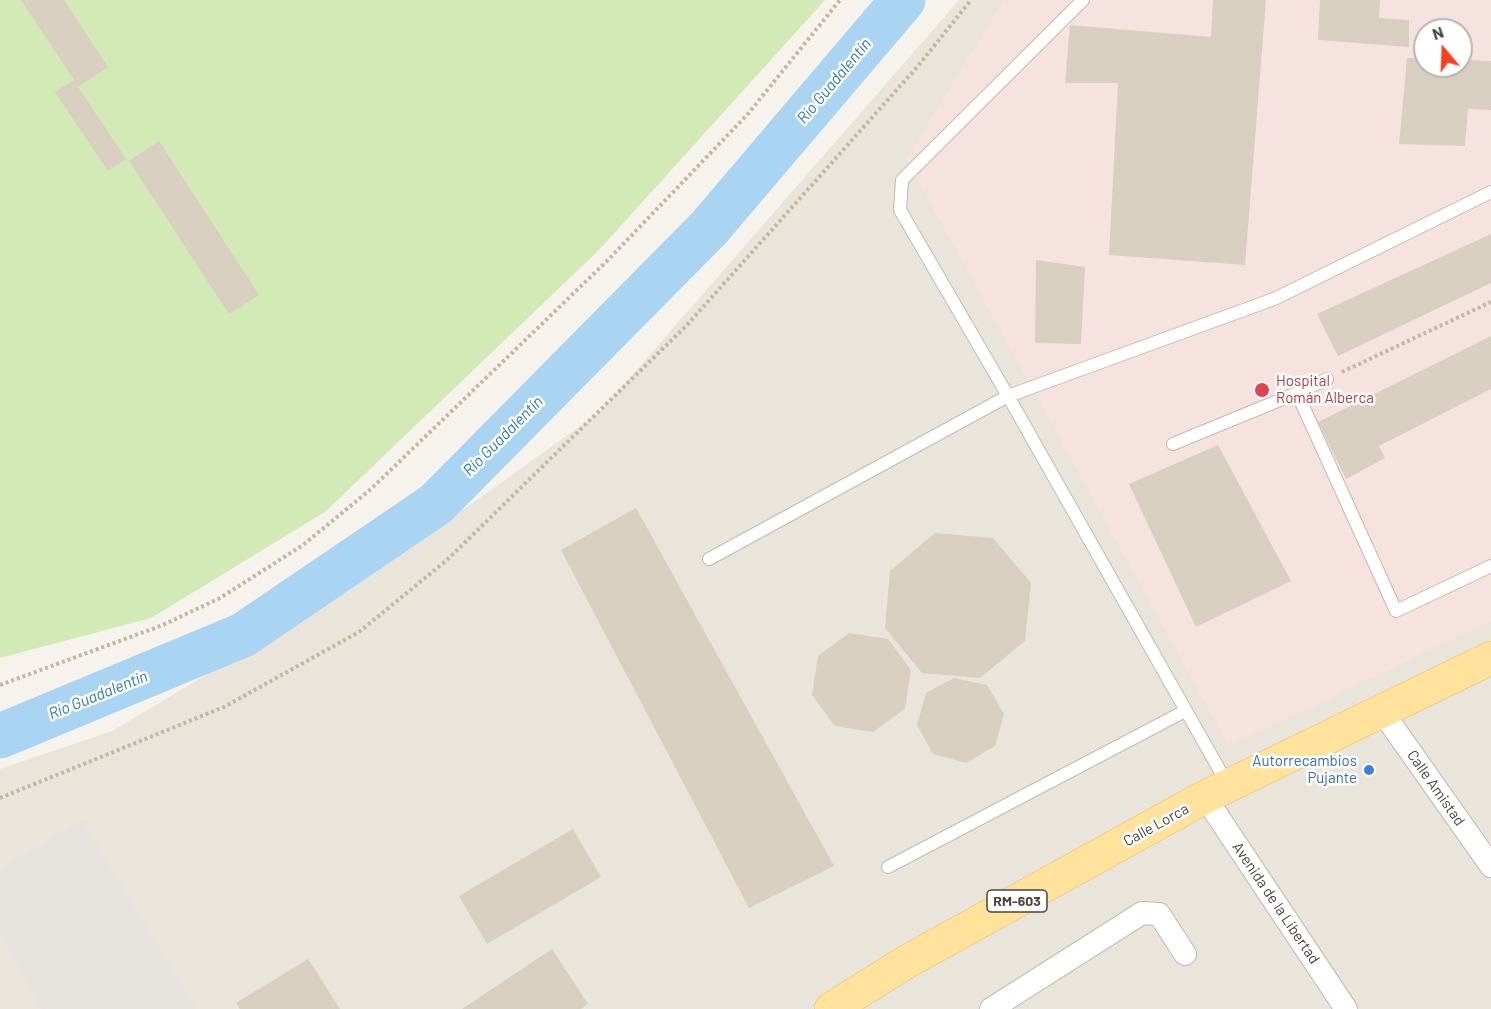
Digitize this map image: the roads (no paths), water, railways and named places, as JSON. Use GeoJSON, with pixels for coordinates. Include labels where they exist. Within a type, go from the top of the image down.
{"type":"FeatureCollection","features":[{"type":"Feature","properties":{"kind":"main road","name":"Calle Lorca"},"geometry":{"type":"LineString","coordinates":[[846,1005],[908,961],[1217,791],[1491,658]]}},
{"type":"Feature","properties":{"kind":"street","name":"Calle Amistad"},"geometry":{"type":"LineString","coordinates":[[1381,710],[1491,866]]}},
{"type":"Feature","properties":{"kind":"street","name":"Avenida de la Libertad"},"geometry":{"type":"LineString","coordinates":[[1217,791],[1346,1009]]}},
{"type":"Feature","properties":{"kind":"street"},"geometry":{"type":"LineString","coordinates":[[991,1009],[1142,913],[1159,914],[1185,954]]}},
{"type":"Feature","properties":{"kind":"lane"},"geometry":{"type":"LineString","coordinates":[[1083,0],[902,180],[900,210],[1008,396],[1185,711],[1217,791]]}},
{"type":"Feature","properties":{"kind":"lane"},"geometry":{"type":"LineString","coordinates":[[709,558],[1008,396],[1274,299],[1491,192]]}},
{"type":"Feature","properties":{"kind":"lane"},"geometry":{"type":"LineString","coordinates":[[1173,444],[1327,379]]}},
{"type":"Feature","properties":{"kind":"lane"},"geometry":{"type":"LineString","coordinates":[[1297,393],[1396,611],[1491,566]]}},
{"type":"Feature","properties":{"kind":"lane"},"geometry":{"type":"LineString","coordinates":[[888,867],[1185,711]]}},
{"type":"Feature","properties":{"kind":"waterway","name":"Río Guadalentín"},"geometry":{"type":"LineString","coordinates":[[0,736],[243,635],[436,504],[709,228],[903,0]]}},
{"type":"Feature","properties":{"kind":"place","name":"Hospital Román Alberca"},"geometry":{"type":"Point","coordinates":[1262,390]}},
{"type":"Feature","properties":{"kind":"place","name":"Autorrecambios Pujante"},"geometry":{"type":"Point","coordinates":[1369,770]}}]}
